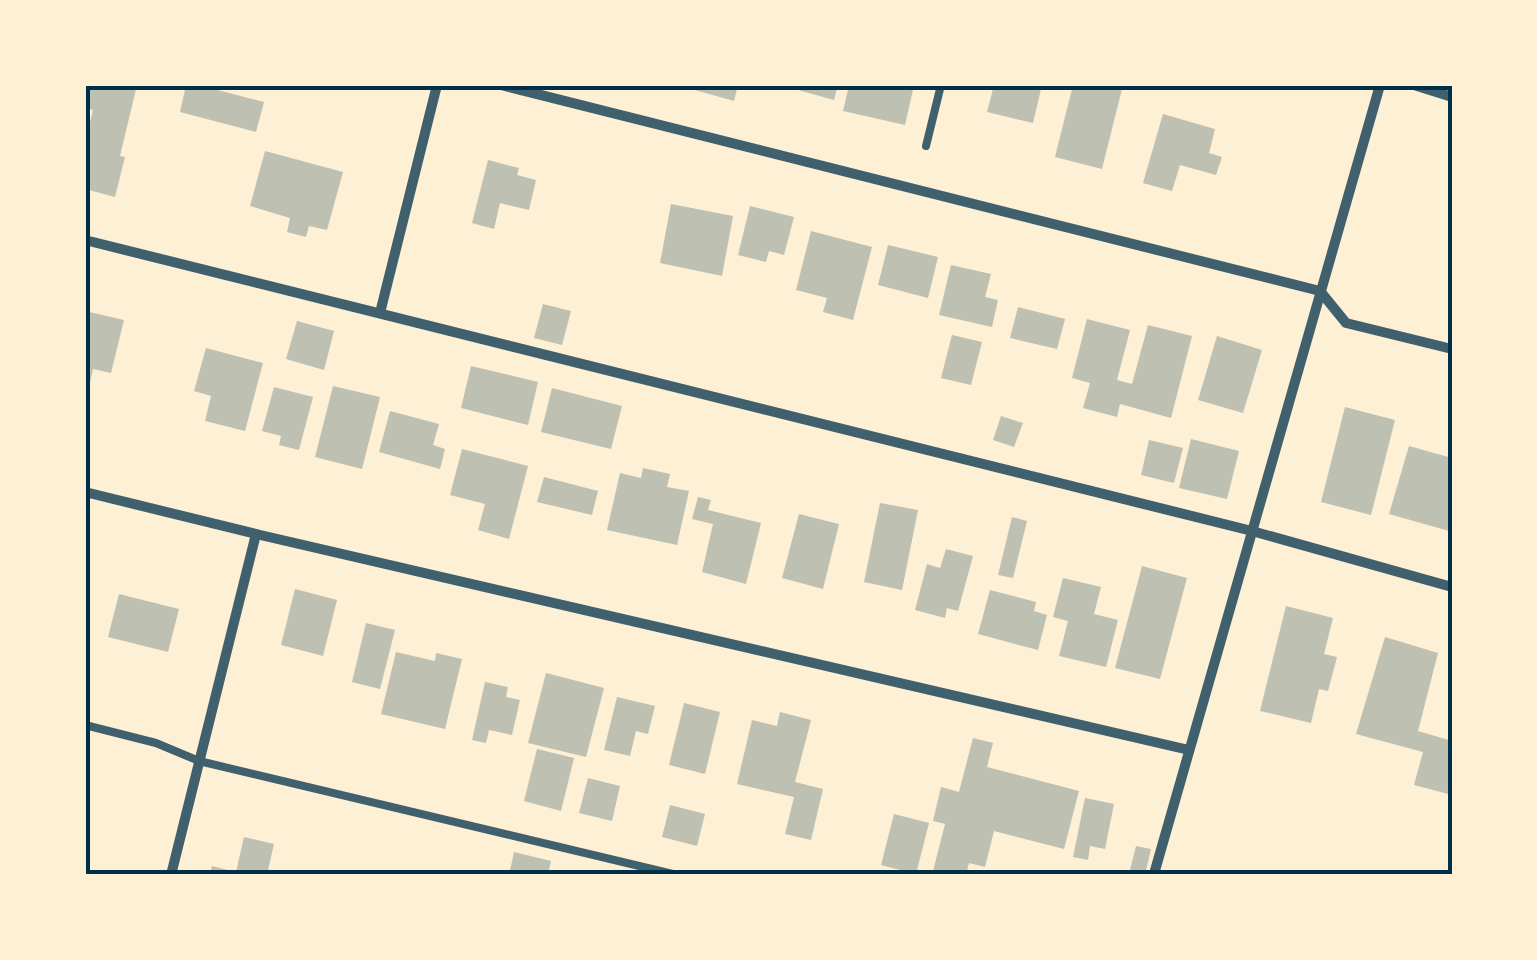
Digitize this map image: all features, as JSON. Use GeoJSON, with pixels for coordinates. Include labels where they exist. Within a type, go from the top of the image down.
{"type":"FeatureCollection","features":[{"type":"Feature","properties":{"kind":"street"},"geometry":{"type":"LineString","coordinates":[[380,313],[437,85]]}},
{"type":"Feature","properties":{"kind":"street"},"geometry":{"type":"LineString","coordinates":[[502,85],[1320,291],[1346,322],[1452,349]]}},
{"type":"Feature","properties":{"kind":"street"},"geometry":{"type":"LineString","coordinates":[[1154,874],[1380,85]]}},
{"type":"Feature","properties":{"kind":"street"},"geometry":{"type":"LineString","coordinates":[[1414,85],[1452,97]]}},
{"type":"Feature","properties":{"kind":"street"},"geometry":{"type":"LineString","coordinates":[[85,240],[1252,531],[1452,587]]}},
{"type":"Feature","properties":{"kind":"street"},"geometry":{"type":"LineString","coordinates":[[85,492],[1189,750]]}},
{"type":"Feature","properties":{"kind":"street"},"geometry":{"type":"LineString","coordinates":[[172,875],[256,534]]}},
{"type":"Feature","properties":{"kind":"lane"},"geometry":{"type":"LineString","coordinates":[[926,146],[941,85]]}},
{"type":"Feature","properties":{"kind":"lane"},"geometry":{"type":"LineString","coordinates":[[85,725],[156,743],[199,761],[677,875]]}},
{"type":"Feature","properties":{"kind":"building"},"geometry":{"type":"Polygon","coordinates":[[[87,85],[137,85],[115,197],[85,189],[85,142],[93,110],[85,108],[87,85]]]}},
{"type":"Feature","properties":{"kind":"building"},"geometry":{"type":"Polygon","coordinates":[[[186,85],[264,102],[256,132],[180,112],[186,85]]]}},
{"type":"Feature","properties":{"kind":"building"},"geometry":{"type":"Polygon","coordinates":[[[677,85],[738,85],[734,101],[677,85]]]}},
{"type":"Feature","properties":{"kind":"building"},"geometry":{"type":"Polygon","coordinates":[[[780,85],[838,85],[834,100],[780,85]]]}},
{"type":"Feature","properties":{"kind":"building"},"geometry":{"type":"Polygon","coordinates":[[[849,85],[914,85],[905,125],[843,111],[849,85]]]}},
{"type":"Feature","properties":{"kind":"building"},"geometry":{"type":"Polygon","coordinates":[[[994,85],[1042,85],[1033,123],[987,112],[994,85]]]}},
{"type":"Feature","properties":{"kind":"building"},"geometry":{"type":"Polygon","coordinates":[[[1073,85],[1123,85],[1102,169],[1055,157],[1073,85]]]}},
{"type":"Feature","properties":{"kind":"building"},"geometry":{"type":"Polygon","coordinates":[[[1163,114],[1215,129],[1209,153],[1222,157],[1216,175],[1180,165],[1172,191],[1143,183],[1163,114]]]}},
{"type":"Feature","properties":{"kind":"building"},"geometry":{"type":"Polygon","coordinates":[[[265,151],[343,172],[327,230],[309,226],[306,237],[287,232],[290,218],[250,206],[265,151]]]}},
{"type":"Feature","properties":{"kind":"building"},"geometry":{"type":"Polygon","coordinates":[[[488,160],[519,168],[517,175],[536,180],[529,210],[500,203],[494,229],[472,223],[488,160]]]}},
{"type":"Feature","properties":{"kind":"building"},"geometry":{"type":"Polygon","coordinates":[[[671,204],[733,216],[722,276],[660,263],[671,204]]]}},
{"type":"Feature","properties":{"kind":"building"},"geometry":{"type":"Polygon","coordinates":[[[750,206],[794,217],[784,255],[769,251],[766,262],[738,255],[750,206]]]}},
{"type":"Feature","properties":{"kind":"building"},"geometry":{"type":"Polygon","coordinates":[[[811,231],[872,247],[853,320],[823,312],[827,298],[796,290],[811,231]]]}},
{"type":"Feature","properties":{"kind":"building"},"geometry":{"type":"Polygon","coordinates":[[[888,245],[938,257],[928,298],[878,285],[888,245]]]}},
{"type":"Feature","properties":{"kind":"building"},"geometry":{"type":"Polygon","coordinates":[[[951,265],[991,274],[985,297],[998,300],[992,327],[939,315],[951,265]]]}},
{"type":"Feature","properties":{"kind":"building"},"geometry":{"type":"Polygon","coordinates":[[[543,304],[571,311],[562,345],[534,338],[543,304]]]}},
{"type":"Feature","properties":{"kind":"building"},"geometry":{"type":"Polygon","coordinates":[[[1018,307],[1065,319],[1057,349],[1010,338],[1018,307]]]}},
{"type":"Feature","properties":{"kind":"building"},"geometry":{"type":"Polygon","coordinates":[[[85,311],[124,320],[111,373],[93,369],[90,383],[85,382],[85,311]]]}},
{"type":"Feature","properties":{"kind":"building"},"geometry":{"type":"Polygon","coordinates":[[[1087,319],[1130,330],[1117,380],[1132,384],[1148,325],[1192,336],[1171,418],[1120,404],[1117,417],[1083,408],[1090,383],[1072,378],[1087,319]]]}},
{"type":"Feature","properties":{"kind":"building"},"geometry":{"type":"Polygon","coordinates":[[[297,321],[334,331],[324,370],[286,359],[297,321]]]}},
{"type":"Feature","properties":{"kind":"building"},"geometry":{"type":"Polygon","coordinates":[[[952,335],[982,342],[971,385],[941,378],[952,335]]]}},
{"type":"Feature","properties":{"kind":"building"},"geometry":{"type":"Polygon","coordinates":[[[1217,336],[1262,350],[1243,413],[1198,400],[1217,336]]]}},
{"type":"Feature","properties":{"kind":"building"},"geometry":{"type":"Polygon","coordinates":[[[206,348],[263,363],[245,431],[205,421],[211,396],[194,391],[206,348]]]}},
{"type":"Feature","properties":{"kind":"building"},"geometry":{"type":"Polygon","coordinates":[[[471,366],[538,382],[528,425],[461,408],[471,366]]]}},
{"type":"Feature","properties":{"kind":"building"},"geometry":{"type":"Polygon","coordinates":[[[333,386],[380,397],[362,469],[315,457],[333,386]]]}},
{"type":"Feature","properties":{"kind":"building"},"geometry":{"type":"Polygon","coordinates":[[[274,387],[313,397],[299,450],[279,445],[281,436],[262,431],[274,387]]]}},
{"type":"Feature","properties":{"kind":"building"},"geometry":{"type":"Polygon","coordinates":[[[552,388],[622,406],[611,449],[541,432],[552,388]]]}},
{"type":"Feature","properties":{"kind":"building"},"geometry":{"type":"Polygon","coordinates":[[[1345,407],[1395,420],[1371,515],[1321,502],[1345,407]]]}},
{"type":"Feature","properties":{"kind":"building"},"geometry":{"type":"Polygon","coordinates":[[[390,411],[439,424],[433,445],[445,449],[440,469],[379,452],[390,411]]]}},
{"type":"Feature","properties":{"kind":"building"},"geometry":{"type":"Polygon","coordinates":[[[1001,416],[1023,423],[1014,447],[993,440],[1001,416]]]}},
{"type":"Feature","properties":{"kind":"building"},"geometry":{"type":"Polygon","coordinates":[[[1191,439],[1239,451],[1227,499],[1179,488],[1191,439]]]}},
{"type":"Feature","properties":{"kind":"building"},"geometry":{"type":"Polygon","coordinates":[[[1149,440],[1183,448],[1174,483],[1141,475],[1149,440]]]}},
{"type":"Feature","properties":{"kind":"building"},"geometry":{"type":"Polygon","coordinates":[[[1409,446],[1452,458],[1449,531],[1389,514],[1409,446]]]}},
{"type":"Feature","properties":{"kind":"building"},"geometry":{"type":"Polygon","coordinates":[[[462,449],[528,466],[509,539],[478,530],[485,504],[450,495],[462,449]]]}},
{"type":"Feature","properties":{"kind":"building"},"geometry":{"type":"Polygon","coordinates":[[[643,468],[670,474],[667,487],[689,491],[677,545],[607,530],[620,473],[641,478],[643,468]]]}},
{"type":"Feature","properties":{"kind":"building"},"geometry":{"type":"Polygon","coordinates":[[[544,477],[598,491],[592,515],[537,502],[544,477]]]}},
{"type":"Feature","properties":{"kind":"building"},"geometry":{"type":"Polygon","coordinates":[[[698,497],[711,500],[708,510],[761,523],[746,584],[702,572],[713,524],[692,519],[698,497]]]}},
{"type":"Feature","properties":{"kind":"building"},"geometry":{"type":"Polygon","coordinates":[[[880,503],[918,510],[902,590],[864,582],[880,503]]]}},
{"type":"Feature","properties":{"kind":"building"},"geometry":{"type":"Polygon","coordinates":[[[799,514],[839,524],[823,589],[782,578],[799,514]]]}},
{"type":"Feature","properties":{"kind":"building"},"geometry":{"type":"Polygon","coordinates":[[[1012,517],[1027,521],[1013,578],[998,575],[1012,517]]]}},
{"type":"Feature","properties":{"kind":"building"},"geometry":{"type":"Polygon","coordinates":[[[946,549],[973,556],[958,611],[947,608],[945,618],[915,610],[927,564],[940,568],[946,549]]]}},
{"type":"Feature","properties":{"kind":"building"},"geometry":{"type":"Polygon","coordinates":[[[1142,566],[1187,578],[1160,679],[1115,668],[1142,566]]]}},
{"type":"Feature","properties":{"kind":"building"},"geometry":{"type":"Polygon","coordinates":[[[1063,578],[1101,587],[1094,614],[1118,620],[1106,667],[1059,656],[1068,621],[1053,617],[1063,578]]]}},
{"type":"Feature","properties":{"kind":"building"},"geometry":{"type":"Polygon","coordinates":[[[295,589],[337,600],[323,656],[281,645],[295,589]]]}},
{"type":"Feature","properties":{"kind":"building"},"geometry":{"type":"Polygon","coordinates":[[[990,590],[1036,602],[1034,611],[1047,615],[1038,650],[978,634],[990,590]]]}},
{"type":"Feature","properties":{"kind":"building"},"geometry":{"type":"Polygon","coordinates":[[[119,594],[179,609],[168,652],[108,637],[119,594]]]}},
{"type":"Feature","properties":{"kind":"building"},"geometry":{"type":"Polygon","coordinates":[[[1286,606],[1333,618],[1324,654],[1337,657],[1328,691],[1319,689],[1311,723],[1260,711],[1286,606]]]}},
{"type":"Feature","properties":{"kind":"building"},"geometry":{"type":"Polygon","coordinates":[[[366,623],[395,630],[380,689],[352,682],[366,623]]]}},
{"type":"Feature","properties":{"kind":"building"},"geometry":{"type":"Polygon","coordinates":[[[1385,637],[1438,653],[1418,731],[1452,741],[1452,795],[1414,785],[1423,752],[1356,734],[1385,637]]]}},
{"type":"Feature","properties":{"kind":"building"},"geometry":{"type":"Polygon","coordinates":[[[396,652],[435,661],[436,653],[462,659],[445,729],[381,714],[396,652]]]}},
{"type":"Feature","properties":{"kind":"building"},"geometry":{"type":"Polygon","coordinates":[[[546,673],[604,688],[586,757],[528,743],[546,673]]]}},
{"type":"Feature","properties":{"kind":"building"},"geometry":{"type":"Polygon","coordinates":[[[485,682],[508,687],[506,697],[520,700],[512,735],[489,730],[486,743],[472,740],[485,682]]]}},
{"type":"Feature","properties":{"kind":"building"},"geometry":{"type":"Polygon","coordinates":[[[617,697],[655,706],[648,734],[636,731],[630,756],[604,750],[617,697]]]}},
{"type":"Feature","properties":{"kind":"building"},"geometry":{"type":"Polygon","coordinates":[[[684,703],[720,712],[705,774],[669,765],[684,703]]]}},
{"type":"Feature","properties":{"kind":"building"},"geometry":{"type":"Polygon","coordinates":[[[780,712],[811,720],[795,782],[823,789],[811,840],[785,834],[794,797],[737,784],[752,720],[777,726],[780,712]]]}},
{"type":"Feature","properties":{"kind":"building"},"geometry":{"type":"Polygon","coordinates":[[[973,738],[993,743],[987,767],[1079,791],[1064,849],[994,831],[985,867],[969,863],[966,875],[932,875],[945,824],[933,821],[941,787],[959,792],[973,738]]]}},
{"type":"Feature","properties":{"kind":"building"},"geometry":{"type":"Polygon","coordinates":[[[537,749],[574,758],[561,811],[524,801],[537,749]]]}},
{"type":"Feature","properties":{"kind":"building"},"geometry":{"type":"Polygon","coordinates":[[[588,778],[620,786],[612,821],[579,813],[588,778]]]}},
{"type":"Feature","properties":{"kind":"building"},"geometry":{"type":"Polygon","coordinates":[[[1085,798],[1114,804],[1105,849],[1090,846],[1088,860],[1073,857],[1085,798]]]}},
{"type":"Feature","properties":{"kind":"building"},"geometry":{"type":"Polygon","coordinates":[[[670,805],[705,814],[697,846],[662,837],[670,805]]]}},
{"type":"Feature","properties":{"kind":"building"},"geometry":{"type":"Polygon","coordinates":[[[894,814],[929,823],[916,874],[881,865],[894,814]]]}},
{"type":"Feature","properties":{"kind":"building"},"geometry":{"type":"Polygon","coordinates":[[[244,837],[274,844],[267,875],[210,875],[212,866],[236,872],[244,837]]]}},
{"type":"Feature","properties":{"kind":"building"},"geometry":{"type":"Polygon","coordinates":[[[1136,846],[1151,849],[1145,875],[1129,874],[1136,846]]]}},
{"type":"Feature","properties":{"kind":"building"},"geometry":{"type":"Polygon","coordinates":[[[514,852],[551,861],[548,875],[509,875],[514,852]]]}}]}
